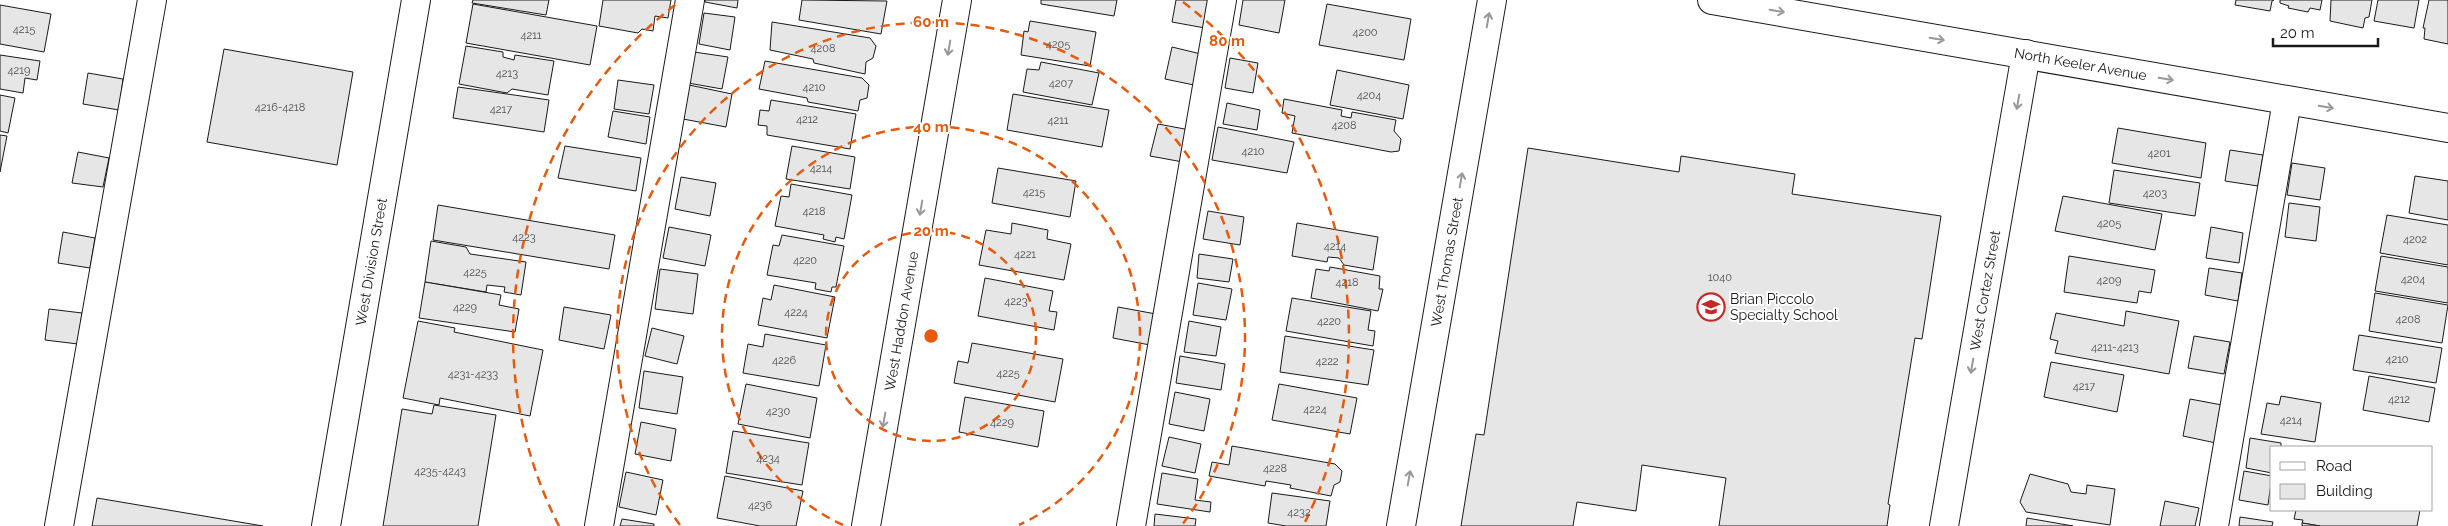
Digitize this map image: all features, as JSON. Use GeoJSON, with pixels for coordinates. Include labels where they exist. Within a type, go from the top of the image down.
{"type":"FeatureCollection","features":[{"type":"Feature","properties":{"kind":"street"},"geometry":{"type":"LineString","coordinates":[[59,526],[152,0]]}},
{"type":"Feature","properties":{"kind":"street","name":"West Division Street"},"geometry":{"type":"LineString","coordinates":[[326,526],[416,0]]}},
{"type":"Feature","properties":{"kind":"street"},"geometry":{"type":"LineString","coordinates":[[599,526],[690,0]]}},
{"type":"Feature","properties":{"kind":"street","name":"West Haddon Avenue"},"geometry":{"type":"LineString","coordinates":[[866,526],[957,0]]}},
{"type":"Feature","properties":{"kind":"street"},"geometry":{"type":"LineString","coordinates":[[1131,526],[1222,0]]}},
{"type":"Feature","properties":{"kind":"street","name":"West Thomas Street"},"geometry":{"type":"LineString","coordinates":[[1401,526],[1492,0]]}},
{"type":"Feature","properties":{"kind":"street","name":"North Keeler Avenue"},"geometry":{"type":"LineString","coordinates":[[1712,0],[2448,128]]}},
{"type":"Feature","properties":{"kind":"street","name":"West Cortez Street"},"geometry":{"type":"LineString","coordinates":[[1944,526],[2026,54]]}},
{"type":"Feature","properties":{"kind":"street"},"geometry":{"type":"LineString","coordinates":[[2214,526],[2287,101]]}},
{"type":"Feature","properties":{"kind":"building"},"geometry":{"type":"Polygon","coordinates":[[[473,0],[549,0],[546,15],[472,3],[473,0]]]}},
{"type":"Feature","properties":{"kind":"building"},"geometry":{"type":"Polygon","coordinates":[[[603,0],[671,0],[668,18],[655,16],[653,31],[642,29],[638,33],[599,26],[603,0]]]}},
{"type":"Feature","properties":{"kind":"building"},"geometry":{"type":"Polygon","coordinates":[[[705,0],[738,0],[737,8],[705,2],[705,0]]]}},
{"type":"Feature","properties":{"kind":"building"},"geometry":{"type":"Polygon","coordinates":[[[802,0],[887,1],[881,34],[799,20],[802,0]]]}},
{"type":"Feature","properties":{"kind":"building"},"geometry":{"type":"Polygon","coordinates":[[[1041,0],[1117,0],[1114,16],[1041,4],[1041,0]]]}},
{"type":"Feature","properties":{"kind":"building"},"geometry":{"type":"Polygon","coordinates":[[[1176,0],[1210,0],[1205,28],[1172,22],[1176,0]]]}},
{"type":"Feature","properties":{"kind":"building"},"geometry":{"type":"Polygon","coordinates":[[[1243,0],[1285,0],[1279,33],[1239,25],[1243,0]]]}},
{"type":"Feature","properties":{"kind":"building"},"geometry":{"type":"Polygon","coordinates":[[[2236,0],[2274,0],[2272,1],[2270,11],[2235,5],[2236,0]]]}},
{"type":"Feature","properties":{"kind":"building"},"geometry":{"type":"Polygon","coordinates":[[[2280,0],[2322,0],[2320,10],[2310,8],[2308,12],[2288,8],[2289,6],[2280,3],[2280,0]]]}},
{"type":"Feature","properties":{"kind":"building"},"geometry":{"type":"Polygon","coordinates":[[[2331,0],[2372,0],[2369,17],[2365,18],[2363,28],[2330,21],[2331,0]]]}},
{"type":"Feature","properties":{"kind":"building"},"geometry":{"type":"Polygon","coordinates":[[[2378,0],[2419,0],[2414,28],[2374,21],[2378,0]]]}},
{"type":"Feature","properties":{"kind":"building"},"geometry":{"type":"Polygon","coordinates":[[[2429,0],[2448,0],[2448,44],[2424,39],[2425,28],[2423,28],[2429,0]]]}},
{"type":"Feature","properties":{"kind":"building"},"geometry":{"type":"Polygon","coordinates":[[[473,4],[597,26],[590,65],[466,43],[473,4]]]}},
{"type":"Feature","properties":{"kind":"building"},"geometry":{"type":"Polygon","coordinates":[[[1327,4],[1411,19],[1404,60],[1319,45],[1327,4]]]}},
{"type":"Feature","properties":{"kind":"building"},"geometry":{"type":"Polygon","coordinates":[[[0,5],[51,14],[44,52],[0,44],[0,5]]]}},
{"type":"Feature","properties":{"kind":"building"},"geometry":{"type":"Polygon","coordinates":[[[704,13],[735,17],[730,50],[699,44],[704,13]]]}},
{"type":"Feature","properties":{"kind":"building"},"geometry":{"type":"Polygon","coordinates":[[[1030,21],[1096,32],[1090,66],[1021,55],[1024,31],[1028,32],[1030,21]]]}},
{"type":"Feature","properties":{"kind":"building"},"geometry":{"type":"Polygon","coordinates":[[[772,22],[870,38],[876,46],[873,58],[866,62],[865,74],[814,63],[813,59],[770,50],[772,22]]]}},
{"type":"Feature","properties":{"kind":"building"},"geometry":{"type":"Polygon","coordinates":[[[466,46],[503,52],[503,57],[514,60],[515,55],[554,61],[548,95],[512,89],[507,93],[459,84],[466,46]]]}},
{"type":"Feature","properties":{"kind":"building"},"geometry":{"type":"Polygon","coordinates":[[[1172,47],[1201,54],[1194,85],[1165,79],[1172,47]]]}},
{"type":"Feature","properties":{"kind":"building"},"geometry":{"type":"Polygon","coordinates":[[[224,49],[353,72],[337,165],[207,142],[224,49]]]}},
{"type":"Feature","properties":{"kind":"building"},"geometry":{"type":"Polygon","coordinates":[[[694,52],[728,57],[722,89],[688,83],[694,52]]]}},
{"type":"Feature","properties":{"kind":"building"},"geometry":{"type":"Polygon","coordinates":[[[0,55],[40,61],[37,80],[25,78],[23,93],[0,89],[0,55]]]}},
{"type":"Feature","properties":{"kind":"building"},"geometry":{"type":"Polygon","coordinates":[[[1230,58],[1258,63],[1253,93],[1225,88],[1230,58]]]}},
{"type":"Feature","properties":{"kind":"building"},"geometry":{"type":"Polygon","coordinates":[[[765,61],[862,78],[869,85],[867,98],[860,100],[858,111],[808,102],[807,98],[759,89],[765,61]]]}},
{"type":"Feature","properties":{"kind":"building"},"geometry":{"type":"Polygon","coordinates":[[[1041,62],[1099,73],[1092,105],[1023,92],[1027,69],[1039,70],[1041,62]]]}},
{"type":"Feature","properties":{"kind":"building"},"geometry":{"type":"Polygon","coordinates":[[[1337,70],[1409,85],[1403,119],[1330,105],[1337,70]]]}},
{"type":"Feature","properties":{"kind":"building"},"geometry":{"type":"Polygon","coordinates":[[[88,73],[123,79],[119,110],[83,104],[88,73]]]}},
{"type":"Feature","properties":{"kind":"building"},"geometry":{"type":"Polygon","coordinates":[[[618,80],[654,85],[649,114],[614,109],[618,80]]]}},
{"type":"Feature","properties":{"kind":"building"},"geometry":{"type":"Polygon","coordinates":[[[689,85],[732,94],[726,127],[683,119],[689,85]]]}},
{"type":"Feature","properties":{"kind":"building"},"geometry":{"type":"Polygon","coordinates":[[[458,87],[549,100],[544,132],[453,118],[458,87]]]}},
{"type":"Feature","properties":{"kind":"building"},"geometry":{"type":"Polygon","coordinates":[[[1013,94],[1109,110],[1102,147],[1007,130],[1013,94]]]}},
{"type":"Feature","properties":{"kind":"building"},"geometry":{"type":"Polygon","coordinates":[[[0,95],[15,98],[8,133],[0,131],[0,95]]]}},
{"type":"Feature","properties":{"kind":"building"},"geometry":{"type":"Polygon","coordinates":[[[1284,99],[1342,110],[1341,116],[1351,118],[1352,112],[1396,120],[1394,131],[1401,139],[1399,151],[1391,152],[1292,133],[1295,116],[1282,113],[1284,99]]]}},
{"type":"Feature","properties":{"kind":"building"},"geometry":{"type":"Polygon","coordinates":[[[771,100],[856,114],[850,149],[767,135],[767,126],[758,125],[760,110],[769,111],[771,100]]]}},
{"type":"Feature","properties":{"kind":"building"},"geometry":{"type":"Polygon","coordinates":[[[1227,103],[1260,110],[1257,130],[1223,124],[1227,103]]]}},
{"type":"Feature","properties":{"kind":"building"},"geometry":{"type":"Polygon","coordinates":[[[613,111],[650,117],[646,144],[608,137],[613,111]]]}},
{"type":"Feature","properties":{"kind":"building"},"geometry":{"type":"Polygon","coordinates":[[[1158,124],[1190,130],[1183,162],[1150,156],[1158,124]]]}},
{"type":"Feature","properties":{"kind":"building"},"geometry":{"type":"Polygon","coordinates":[[[1218,127],[1294,142],[1287,173],[1212,160],[1218,127]]]}},
{"type":"Feature","properties":{"kind":"building"},"geometry":{"type":"Polygon","coordinates":[[[2118,128],[2206,143],[2201,178],[2112,163],[2118,128]]]}},
{"type":"Feature","properties":{"kind":"building"},"geometry":{"type":"Polygon","coordinates":[[[0,135],[7,136],[0,172],[0,135]]]}},
{"type":"Feature","properties":{"kind":"building"},"geometry":{"type":"Polygon","coordinates":[[[565,146],[641,158],[636,191],[558,178],[565,146]]]}},
{"type":"Feature","properties":{"kind":"building"},"geometry":{"type":"Polygon","coordinates":[[[792,146],[855,157],[850,189],[786,179],[792,146]]]}},
{"type":"Feature","properties":{"kind":"building","name":"Brian Piccolo Specialty School"},"geometry":{"type":"Polygon","coordinates":[[[1528,148],[1679,172],[1681,156],[1795,174],[1792,194],[1941,216],[1922,339],[1915,338],[1888,504],[1890,505],[1887,526],[1719,526],[1726,478],[1642,465],[1636,511],[1577,502],[1573,526],[1461,526],[1476,434],[1484,435],[1528,148]]]}},
{"type":"Feature","properties":{"kind":"building"},"geometry":{"type":"Polygon","coordinates":[[[2230,150],[2263,155],[2258,186],[2225,181],[2230,150]]]}},
{"type":"Feature","properties":{"kind":"building"},"geometry":{"type":"Polygon","coordinates":[[[78,152],[109,158],[103,187],[72,183],[78,152]]]}},
{"type":"Feature","properties":{"kind":"building"},"geometry":{"type":"Polygon","coordinates":[[[2292,163],[2325,168],[2320,200],[2287,195],[2292,163]]]}},
{"type":"Feature","properties":{"kind":"building"},"geometry":{"type":"Polygon","coordinates":[[[998,168],[1076,181],[1070,217],[992,203],[998,168]]]}},
{"type":"Feature","properties":{"kind":"building"},"geometry":{"type":"Polygon","coordinates":[[[2114,170],[2200,183],[2195,216],[2109,203],[2114,170]]]}},
{"type":"Feature","properties":{"kind":"building"},"geometry":{"type":"Polygon","coordinates":[[[2415,176],[2448,181],[2448,220],[2409,213],[2415,176]]]}},
{"type":"Feature","properties":{"kind":"building"},"geometry":{"type":"Polygon","coordinates":[[[681,177],[716,183],[710,216],[675,209],[681,177]]]}},
{"type":"Feature","properties":{"kind":"building"},"geometry":{"type":"Polygon","coordinates":[[[791,184],[852,195],[844,239],[836,237],[835,242],[823,239],[824,235],[775,226],[781,196],[789,197],[791,184]]]}},
{"type":"Feature","properties":{"kind":"building"},"geometry":{"type":"Polygon","coordinates":[[[2063,196],[2162,214],[2155,250],[2055,231],[2063,196]]]}},
{"type":"Feature","properties":{"kind":"building"},"geometry":{"type":"Polygon","coordinates":[[[2289,203],[2320,207],[2316,241],[2285,237],[2289,203]]]}},
{"type":"Feature","properties":{"kind":"building"},"geometry":{"type":"Polygon","coordinates":[[[438,205],[615,235],[609,269],[433,240],[438,205]]]}},
{"type":"Feature","properties":{"kind":"building"},"geometry":{"type":"Polygon","coordinates":[[[1208,211],[1244,217],[1240,245],[1203,239],[1208,211]]]}},
{"type":"Feature","properties":{"kind":"building"},"geometry":{"type":"Polygon","coordinates":[[[2387,215],[2448,225],[2448,265],[2380,253],[2387,215]]]}},
{"type":"Feature","properties":{"kind":"building"},"geometry":{"type":"Polygon","coordinates":[[[1012,223],[1048,230],[1047,239],[1071,244],[1064,280],[979,265],[986,230],[1011,234],[1012,223]]]}},
{"type":"Feature","properties":{"kind":"building"},"geometry":{"type":"Polygon","coordinates":[[[1297,223],[1378,237],[1373,270],[1344,265],[1339,258],[1328,257],[1327,262],[1292,256],[1297,223]]]}},
{"type":"Feature","properties":{"kind":"building"},"geometry":{"type":"Polygon","coordinates":[[[669,227],[711,235],[705,266],[663,258],[669,227]]]}},
{"type":"Feature","properties":{"kind":"building"},"geometry":{"type":"Polygon","coordinates":[[[2211,227],[2243,233],[2239,263],[2206,258],[2211,227]]]}},
{"type":"Feature","properties":{"kind":"building"},"geometry":{"type":"Polygon","coordinates":[[[63,232],[95,238],[90,268],[58,263],[63,232]]]}},
{"type":"Feature","properties":{"kind":"building"},"geometry":{"type":"Polygon","coordinates":[[[782,235],[844,246],[836,287],[832,287],[831,292],[815,289],[816,283],[767,275],[773,245],[779,246],[782,235]]]}},
{"type":"Feature","properties":{"kind":"building"},"geometry":{"type":"Polygon","coordinates":[[[431,241],[466,247],[470,254],[526,262],[521,295],[504,292],[505,287],[487,285],[486,292],[425,282],[431,241]]]}},
{"type":"Feature","properties":{"kind":"building"},"geometry":{"type":"Polygon","coordinates":[[[1199,254],[1233,259],[1229,282],[1197,278],[1199,254]]]}},
{"type":"Feature","properties":{"kind":"building"},"geometry":{"type":"Polygon","coordinates":[[[2069,256],[2155,270],[2151,293],[2139,291],[2137,303],[2064,292],[2069,256]]]}},
{"type":"Feature","properties":{"kind":"building"},"geometry":{"type":"Polygon","coordinates":[[[2381,256],[2448,267],[2448,303],[2375,291],[2381,256]]]}},
{"type":"Feature","properties":{"kind":"building"},"geometry":{"type":"Polygon","coordinates":[[[1330,267],[1380,276],[1379,289],[1383,289],[1378,311],[1311,298],[1316,269],[1329,271],[1330,267]]]}},
{"type":"Feature","properties":{"kind":"building"},"geometry":{"type":"Polygon","coordinates":[[[2209,268],[2242,273],[2238,301],[2205,295],[2209,268]]]}},
{"type":"Feature","properties":{"kind":"building"},"geometry":{"type":"Polygon","coordinates":[[[660,269],[698,274],[693,314],[655,309],[660,269]]]}},
{"type":"Feature","properties":{"kind":"building"},"geometry":{"type":"Polygon","coordinates":[[[985,278],[1053,291],[1049,311],[1057,312],[1054,330],[978,316],[985,278]]]}},
{"type":"Feature","properties":{"kind":"building"},"geometry":{"type":"Polygon","coordinates":[[[425,282],[501,295],[499,305],[519,309],[515,332],[419,318],[425,282]]]}},
{"type":"Feature","properties":{"kind":"building"},"geometry":{"type":"Polygon","coordinates":[[[1198,283],[1232,289],[1226,320],[1193,315],[1198,283]]]}},
{"type":"Feature","properties":{"kind":"building"},"geometry":{"type":"Polygon","coordinates":[[[774,285],[835,297],[827,338],[758,325],[763,298],[771,300],[774,285]]]}},
{"type":"Feature","properties":{"kind":"building"},"geometry":{"type":"Polygon","coordinates":[[[2375,293],[2448,305],[2442,343],[2369,331],[2375,293]]]}},
{"type":"Feature","properties":{"kind":"building"},"geometry":{"type":"Polygon","coordinates":[[[1292,298],[1371,311],[1368,330],[1375,331],[1373,346],[1286,331],[1292,298]]]}},
{"type":"Feature","properties":{"kind":"building"},"geometry":{"type":"Polygon","coordinates":[[[564,307],[611,315],[604,349],[559,340],[564,307]]]}},
{"type":"Feature","properties":{"kind":"building"},"geometry":{"type":"Polygon","coordinates":[[[1118,307],[1156,314],[1150,345],[1113,338],[1118,307]]]}},
{"type":"Feature","properties":{"kind":"building"},"geometry":{"type":"Polygon","coordinates":[[[49,309],[82,313],[78,344],[45,340],[49,309]]]}},
{"type":"Feature","properties":{"kind":"building"},"geometry":{"type":"Polygon","coordinates":[[[2126,311],[2179,321],[2169,374],[2055,353],[2058,341],[2050,339],[2056,313],[2124,326],[2126,311]]]}},
{"type":"Feature","properties":{"kind":"building"},"geometry":{"type":"Polygon","coordinates":[[[418,321],[455,328],[454,332],[543,350],[530,416],[440,398],[439,405],[403,398],[418,321]]]}},
{"type":"Feature","properties":{"kind":"building"},"geometry":{"type":"Polygon","coordinates":[[[1189,321],[1221,327],[1216,356],[1184,352],[1189,321]]]}},
{"type":"Feature","properties":{"kind":"building"},"geometry":{"type":"Polygon","coordinates":[[[652,328],[684,336],[677,364],[645,356],[652,328]]]}},
{"type":"Feature","properties":{"kind":"building"},"geometry":{"type":"Polygon","coordinates":[[[765,334],[826,345],[819,386],[743,373],[748,344],[763,347],[765,334]]]}},
{"type":"Feature","properties":{"kind":"building"},"geometry":{"type":"Polygon","coordinates":[[[2359,335],[2442,348],[2436,383],[2353,370],[2359,335]]]}},
{"type":"Feature","properties":{"kind":"building"},"geometry":{"type":"Polygon","coordinates":[[[1285,336],[1374,350],[1368,385],[1280,372],[1285,336]]]}},
{"type":"Feature","properties":{"kind":"building"},"geometry":{"type":"Polygon","coordinates":[[[2194,336],[2230,342],[2224,374],[2188,368],[2194,336]]]}},
{"type":"Feature","properties":{"kind":"building"},"geometry":{"type":"Polygon","coordinates":[[[972,343],[1063,359],[1055,402],[954,383],[958,361],[968,363],[972,343]]]}},
{"type":"Feature","properties":{"kind":"building"},"geometry":{"type":"Polygon","coordinates":[[[1180,356],[1225,364],[1221,390],[1176,383],[1180,356]]]}},
{"type":"Feature","properties":{"kind":"building"},"geometry":{"type":"Polygon","coordinates":[[[2051,362],[2124,375],[2117,412],[2044,397],[2051,362]]]}},
{"type":"Feature","properties":{"kind":"building"},"geometry":{"type":"Polygon","coordinates":[[[644,371],[683,377],[677,414],[639,408],[644,371]]]}},
{"type":"Feature","properties":{"kind":"building"},"geometry":{"type":"Polygon","coordinates":[[[2369,376],[2435,388],[2429,422],[2363,410],[2369,376]]]}},
{"type":"Feature","properties":{"kind":"building"},"geometry":{"type":"Polygon","coordinates":[[[746,384],[817,398],[810,438],[738,424],[746,384]]]}},
{"type":"Feature","properties":{"kind":"building"},"geometry":{"type":"Polygon","coordinates":[[[1279,384],[1357,398],[1350,434],[1272,420],[1279,384]]]}},
{"type":"Feature","properties":{"kind":"building"},"geometry":{"type":"Polygon","coordinates":[[[1175,392],[1210,399],[1204,431],[1169,424],[1175,392]]]}},
{"type":"Feature","properties":{"kind":"building"},"geometry":{"type":"Polygon","coordinates":[[[2281,396],[2321,403],[2315,442],[2261,434],[2267,403],[2279,405],[2281,396]]]}},
{"type":"Feature","properties":{"kind":"building"},"geometry":{"type":"Polygon","coordinates":[[[965,397],[1044,411],[1038,447],[959,432],[965,397]]]}},
{"type":"Feature","properties":{"kind":"building"},"geometry":{"type":"Polygon","coordinates":[[[2190,399],[2222,405],[2216,443],[2183,436],[2190,399]]]}},
{"type":"Feature","properties":{"kind":"building"},"geometry":{"type":"Polygon","coordinates":[[[434,405],[496,415],[478,526],[383,526],[402,409],[432,414],[434,405]]]}},
{"type":"Feature","properties":{"kind":"building"},"geometry":{"type":"Polygon","coordinates":[[[641,422],[676,429],[671,461],[635,454],[641,422]]]}},
{"type":"Feature","properties":{"kind":"building"},"geometry":{"type":"Polygon","coordinates":[[[733,431],[809,443],[802,485],[726,473],[733,431]]]}},
{"type":"Feature","properties":{"kind":"building"},"geometry":{"type":"Polygon","coordinates":[[[1169,437],[1201,444],[1195,473],[1162,466],[1169,437]]]}},
{"type":"Feature","properties":{"kind":"building"},"geometry":{"type":"Polygon","coordinates":[[[2250,438],[2281,443],[2281,446],[2270,446],[2270,473],[2246,468],[2250,438]]]}},
{"type":"Feature","properties":{"kind":"building"},"geometry":{"type":"Polygon","coordinates":[[[1232,446],[1335,464],[1342,471],[1340,482],[1334,485],[1331,496],[1290,488],[1291,485],[1266,481],[1265,486],[1209,476],[1212,462],[1229,465],[1232,446]]]}},
{"type":"Feature","properties":{"kind":"building"},"geometry":{"type":"Polygon","coordinates":[[[2244,471],[2270,476],[2268,505],[2239,500],[2244,471]]]}},
{"type":"Feature","properties":{"kind":"building"},"geometry":{"type":"Polygon","coordinates":[[[626,472],[663,480],[656,515],[619,507],[626,472]]]}},
{"type":"Feature","properties":{"kind":"building"},"geometry":{"type":"Polygon","coordinates":[[[1162,473],[1198,479],[1195,500],[1211,502],[1210,512],[1157,504],[1162,473]]]}},
{"type":"Feature","properties":{"kind":"building"},"geometry":{"type":"Polygon","coordinates":[[[2030,474],[2068,484],[2071,492],[2086,494],[2087,485],[2115,489],[2110,525],[2026,512],[2020,502],[2030,474]]]}},
{"type":"Feature","properties":{"kind":"building"},"geometry":{"type":"Polygon","coordinates":[[[725,476],[803,491],[796,526],[760,526],[717,518],[725,476]]]}},
{"type":"Feature","properties":{"kind":"building"},"geometry":{"type":"Polygon","coordinates":[[[1272,493],[1330,501],[1326,526],[1286,526],[1268,523],[1272,493]]]}},
{"type":"Feature","properties":{"kind":"building"},"geometry":{"type":"Polygon","coordinates":[[[97,498],[263,526],[92,526],[97,498]]]}},
{"type":"Feature","properties":{"kind":"building"},"geometry":{"type":"Polygon","coordinates":[[[2165,501],[2199,508],[2195,526],[2160,526],[2165,501]]]}},
{"type":"Feature","properties":{"kind":"building"},"geometry":{"type":"Polygon","coordinates":[[[2296,511],[2420,511],[2417,526],[2320,526],[2302,523],[2303,520],[2294,519],[2296,511]]]}},
{"type":"Feature","properties":{"kind":"building"},"geometry":{"type":"Polygon","coordinates":[[[1155,514],[1196,519],[1195,526],[1154,526],[1155,514]]]}},
{"type":"Feature","properties":{"kind":"building"},"geometry":{"type":"Polygon","coordinates":[[[2240,517],[2273,522],[2272,526],[2239,526],[2240,517]]]}},
{"type":"Feature","properties":{"kind":"building"},"geometry":{"type":"Polygon","coordinates":[[[2027,518],[2073,526],[2026,526],[2027,518]]]}},
{"type":"Feature","properties":{"kind":"building"},"geometry":{"type":"Polygon","coordinates":[[[622,519],[654,524],[654,526],[620,526],[622,519]]]}},
{"type":"Feature","properties":{"kind":"building"},"geometry":{"type":"Polygon","coordinates":[[[2302,523],[2320,526],[2302,526],[2302,523]]]}},
{"type":"Feature","properties":{"kind":"place","name":"Brian Piccolo Specialty School"},"geometry":{"type":"Point","coordinates":[1711,307]}}]}
